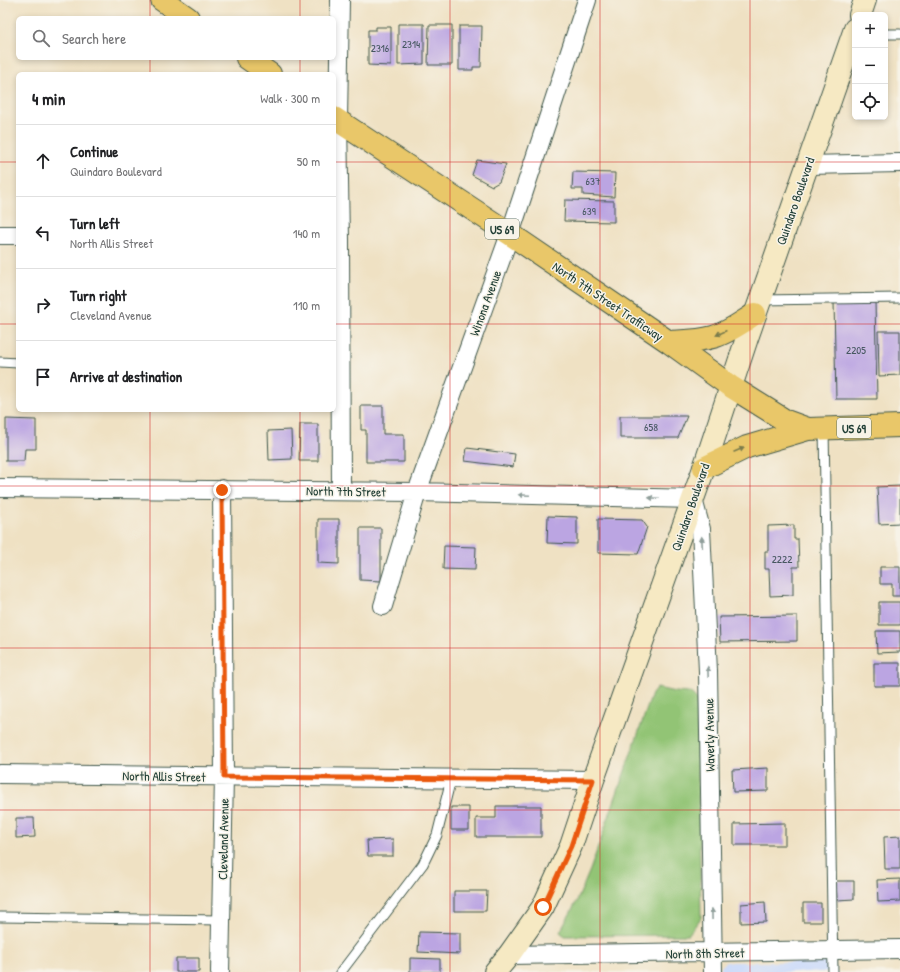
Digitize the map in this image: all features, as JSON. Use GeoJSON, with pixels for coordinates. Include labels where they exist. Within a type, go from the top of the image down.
{"type":"FeatureCollection","features":[{"type":"Feature","properties":{"kind":"main road"},"geometry":{"type":"LineString","coordinates":[[162,0],[185,16]]}},
{"type":"Feature","properties":{"kind":"main road","name":"Quindaro Boulevard"},"geometry":{"type":"LineString","coordinates":[[861,12],[865,0]]}},
{"type":"Feature","properties":{"kind":"main road","name":"Quindaro Boulevard"},"geometry":{"type":"LineString","coordinates":[[495,972],[543,907],[571,846],[704,468],[757,307],[852,39]]}},
{"type":"Feature","properties":{"kind":"main road"},"geometry":{"type":"LineString","coordinates":[[250,60],[267,72]]}},
{"type":"Feature","properties":{"kind":"main road","name":"North 7th Street Trafficway"},"geometry":{"type":"LineString","coordinates":[[336,119],[510,234],[669,342],[730,386],[786,421],[816,429],[900,426]]}},
{"type":"Feature","properties":{"kind":"main road"},"geometry":{"type":"LineString","coordinates":[[669,342],[690,341],[714,337],[739,324],[757,307]]}},
{"type":"Feature","properties":{"kind":"main road"},"geometry":{"type":"LineString","coordinates":[[704,468],[747,447],[816,429]]}},
{"type":"Feature","properties":{"kind":"street"},"geometry":{"type":"LineString","coordinates":[[340,0],[336,119],[337,369],[341,491]]}},
{"type":"Feature","properties":{"kind":"street","name":"Winona Avenue"},"geometry":{"type":"LineString","coordinates":[[383,606],[416,492],[510,234],[587,0]]}},
{"type":"Feature","properties":{"kind":"street"},"geometry":{"type":"LineString","coordinates":[[808,165],[900,163]]}},
{"type":"Feature","properties":{"kind":"street"},"geometry":{"type":"LineString","coordinates":[[0,235],[16,236]]}},
{"type":"Feature","properties":{"kind":"street","name":"North 7th Street"},"geometry":{"type":"LineString","coordinates":[[0,488],[416,492],[693,499]]}},
{"type":"Feature","properties":{"kind":"street","name":"Cleveland Avenue"},"geometry":{"type":"LineString","coordinates":[[220,972],[224,777],[222,490]]}},
{"type":"Feature","properties":{"kind":"street","name":"Waverly Avenue"},"geometry":{"type":"LineString","coordinates":[[693,499],[701,529],[708,671],[713,972]]}},
{"type":"Feature","properties":{"kind":"street","name":"North Allis Street"},"geometry":{"type":"LineString","coordinates":[[0,774],[593,780]]}},
{"type":"Feature","properties":{"kind":"street","name":"North 8th Street"},"geometry":{"type":"LineString","coordinates":[[509,955],[900,949]]}},
{"type":"Feature","properties":{"kind":"lane"},"geometry":{"type":"LineString","coordinates":[[888,34],[900,34]]}},
{"type":"Feature","properties":{"kind":"lane"},"geometry":{"type":"LineString","coordinates":[[757,307],[900,298]]}},
{"type":"Feature","properties":{"kind":"lane"},"geometry":{"type":"LineString","coordinates":[[0,362],[16,363]]}},
{"type":"Feature","properties":{"kind":"lane"},"geometry":{"type":"LineString","coordinates":[[816,429],[834,972]]}},
{"type":"Feature","properties":{"kind":"lane"},"geometry":{"type":"LineString","coordinates":[[341,972],[423,864],[437,835],[451,779]]}},
{"type":"Feature","properties":{"kind":"lane"},"geometry":{"type":"LineString","coordinates":[[0,917],[221,920]]}},
{"type":"Feature","properties":{"kind":"shaded area"},"geometry":{"type":"Polygon","coordinates":[[[726,962],[828,962],[828,972],[721,972],[721,967],[726,962]]]}},
{"type":"Feature","properties":{"kind":"green space"},"geometry":{"type":"Polygon","coordinates":[[[657,688],[675,692],[691,693],[697,699],[701,918],[688,935],[565,936],[560,932],[577,901],[590,870],[652,694],[657,688]]]}},
{"type":"Feature","properties":{"kind":"building"},"geometry":{"type":"Polygon","coordinates":[[[398,24],[424,24],[424,64],[398,65],[398,24]]]}},
{"type":"Feature","properties":{"kind":"building"},"geometry":{"type":"Polygon","coordinates":[[[429,25],[452,25],[452,65],[428,65],[429,25]]]}},
{"type":"Feature","properties":{"kind":"building"},"geometry":{"type":"Polygon","coordinates":[[[459,26],[482,26],[481,67],[473,67],[473,70],[459,70],[459,26]]]}},
{"type":"Feature","properties":{"kind":"building"},"geometry":{"type":"Polygon","coordinates":[[[376,27],[391,27],[391,66],[368,65],[368,30],[376,30],[376,27]]]}},
{"type":"Feature","properties":{"kind":"building"},"geometry":{"type":"Polygon","coordinates":[[[477,160],[506,164],[499,182],[492,186],[472,175],[477,160]]]}},
{"type":"Feature","properties":{"kind":"building"},"geometry":{"type":"Polygon","coordinates":[[[573,172],[615,173],[614,197],[583,195],[583,189],[572,189],[573,172]]]}},
{"type":"Feature","properties":{"kind":"building"},"geometry":{"type":"Polygon","coordinates":[[[565,200],[614,201],[614,222],[564,221],[565,200]]]}},
{"type":"Feature","properties":{"kind":"building"},"geometry":{"type":"Polygon","coordinates":[[[875,301],[877,399],[836,399],[834,302],[875,301]]]}},
{"type":"Feature","properties":{"kind":"building"},"geometry":{"type":"Polygon","coordinates":[[[878,331],[900,331],[900,375],[879,376],[878,331]]]}},
{"type":"Feature","properties":{"kind":"building"},"geometry":{"type":"Polygon","coordinates":[[[361,406],[383,406],[383,434],[404,434],[404,462],[366,462],[366,430],[361,430],[361,406]]]}},
{"type":"Feature","properties":{"kind":"building"},"geometry":{"type":"Polygon","coordinates":[[[620,416],[687,416],[678,438],[620,438],[620,416]]]}},
{"type":"Feature","properties":{"kind":"building"},"geometry":{"type":"Polygon","coordinates":[[[6,419],[36,420],[36,449],[25,449],[24,461],[6,461],[6,419]]]}},
{"type":"Feature","properties":{"kind":"building"},"geometry":{"type":"Polygon","coordinates":[[[300,424],[318,424],[318,461],[299,461],[300,424]]]}},
{"type":"Feature","properties":{"kind":"building"},"geometry":{"type":"Polygon","coordinates":[[[291,430],[292,459],[269,460],[268,431],[291,430]]]}},
{"type":"Feature","properties":{"kind":"building"},"geometry":{"type":"Polygon","coordinates":[[[467,448],[515,454],[513,467],[465,461],[467,448]]]}},
{"type":"Feature","properties":{"kind":"building"},"geometry":{"type":"Polygon","coordinates":[[[900,486],[900,523],[879,524],[877,487],[900,486]]]}},
{"type":"Feature","properties":{"kind":"building"},"geometry":{"type":"Polygon","coordinates":[[[548,516],[577,517],[577,544],[547,543],[548,516]]]}},
{"type":"Feature","properties":{"kind":"building"},"geometry":{"type":"Polygon","coordinates":[[[318,519],[339,519],[339,564],[318,563],[318,519]]]}},
{"type":"Feature","properties":{"kind":"building"},"geometry":{"type":"Polygon","coordinates":[[[598,519],[642,520],[647,527],[638,554],[598,553],[598,519]]]}},
{"type":"Feature","properties":{"kind":"building"},"geometry":{"type":"Polygon","coordinates":[[[794,525],[794,539],[798,539],[799,567],[793,567],[793,595],[770,596],[769,569],[765,569],[765,551],[768,551],[768,526],[794,525]]]}},
{"type":"Feature","properties":{"kind":"building"},"geometry":{"type":"Polygon","coordinates":[[[360,528],[381,528],[381,581],[360,580],[360,528]]]}},
{"type":"Feature","properties":{"kind":"building"},"geometry":{"type":"Polygon","coordinates":[[[444,546],[476,547],[475,570],[443,569],[444,546]]]}},
{"type":"Feature","properties":{"kind":"building"},"geometry":{"type":"Polygon","coordinates":[[[880,567],[900,567],[900,596],[892,596],[892,584],[880,584],[880,567]]]}},
{"type":"Feature","properties":{"kind":"building"},"geometry":{"type":"Polygon","coordinates":[[[879,602],[900,602],[900,625],[879,625],[879,602]]]}},
{"type":"Feature","properties":{"kind":"building"},"geometry":{"type":"Polygon","coordinates":[[[797,616],[797,641],[720,642],[719,617],[797,616]]]}},
{"type":"Feature","properties":{"kind":"building"},"geometry":{"type":"Polygon","coordinates":[[[876,631],[900,631],[900,652],[877,653],[876,631]]]}},
{"type":"Feature","properties":{"kind":"building"},"geometry":{"type":"Polygon","coordinates":[[[874,663],[900,663],[900,686],[874,686],[874,663]]]}},
{"type":"Feature","properties":{"kind":"building"},"geometry":{"type":"Polygon","coordinates":[[[768,768],[768,791],[733,792],[732,770],[768,768]]]}},
{"type":"Feature","properties":{"kind":"building"},"geometry":{"type":"Polygon","coordinates":[[[496,806],[541,806],[541,837],[476,837],[476,818],[496,818],[496,806]]]}},
{"type":"Feature","properties":{"kind":"building"},"geometry":{"type":"Polygon","coordinates":[[[451,807],[469,807],[469,830],[451,830],[451,807]]]}},
{"type":"Feature","properties":{"kind":"building"},"geometry":{"type":"Polygon","coordinates":[[[16,818],[34,818],[35,837],[16,838],[16,818]]]}},
{"type":"Feature","properties":{"kind":"building"},"geometry":{"type":"Polygon","coordinates":[[[785,823],[785,845],[734,845],[734,824],[785,823]]]}},
{"type":"Feature","properties":{"kind":"building"},"geometry":{"type":"Polygon","coordinates":[[[900,836],[900,869],[885,869],[884,837],[900,836]]]}},
{"type":"Feature","properties":{"kind":"building"},"geometry":{"type":"Polygon","coordinates":[[[393,839],[393,856],[368,856],[367,840],[393,839]]]}},
{"type":"Feature","properties":{"kind":"building"},"geometry":{"type":"Polygon","coordinates":[[[900,879],[900,901],[878,902],[877,880],[900,879]]]}},
{"type":"Feature","properties":{"kind":"building"},"geometry":{"type":"Polygon","coordinates":[[[836,881],[854,881],[854,899],[837,900],[836,881]]]}},
{"type":"Feature","properties":{"kind":"building"},"geometry":{"type":"Polygon","coordinates":[[[454,891],[487,891],[486,911],[454,911],[454,891]]]}},
{"type":"Feature","properties":{"kind":"building"},"geometry":{"type":"Polygon","coordinates":[[[765,902],[766,922],[741,923],[741,904],[765,902]]]}},
{"type":"Feature","properties":{"kind":"building"},"geometry":{"type":"Polygon","coordinates":[[[803,903],[821,903],[821,922],[803,922],[803,903]]]}},
{"type":"Feature","properties":{"kind":"building"},"geometry":{"type":"Polygon","coordinates":[[[419,932],[460,933],[460,954],[418,952],[419,932]]]}},
{"type":"Feature","properties":{"kind":"building"},"geometry":{"type":"Polygon","coordinates":[[[176,958],[199,958],[199,972],[176,972],[176,958]]]}},
{"type":"Feature","properties":{"kind":"building"},"geometry":{"type":"Polygon","coordinates":[[[410,958],[440,959],[440,972],[410,972],[410,958]]]}},
{"type":"Feature","properties":{"kind":"route"},"geometry":{"type":"LineString","coordinates":[[222,490],[224,777],[593,780],[571,846],[543,907]]}}]}
